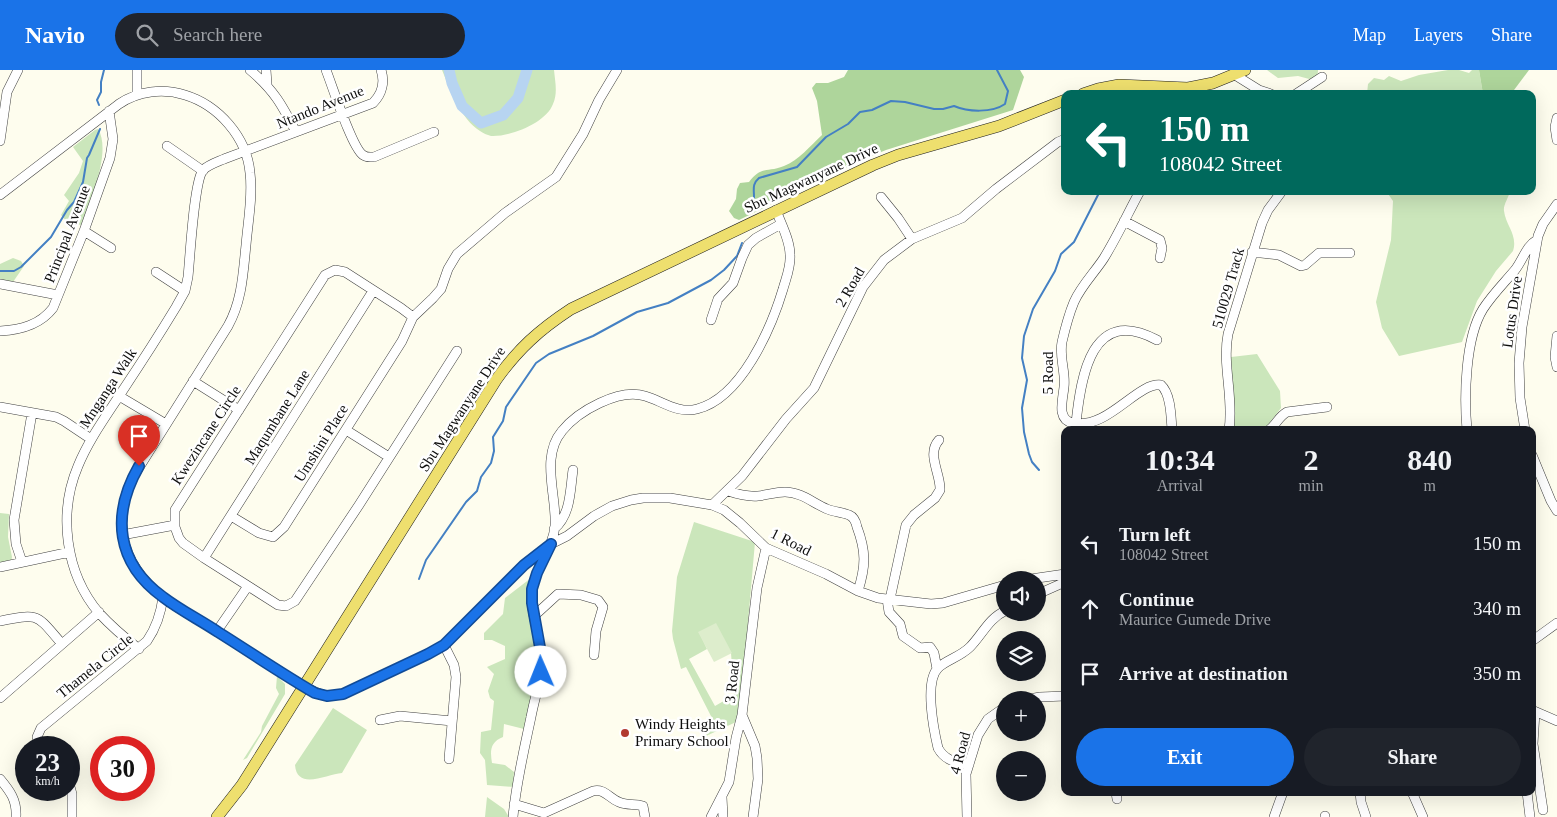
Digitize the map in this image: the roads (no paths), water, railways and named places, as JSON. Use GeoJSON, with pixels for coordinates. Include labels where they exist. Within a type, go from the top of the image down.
{"type":"FeatureCollection","features":[{"type":"Feature","properties":{"kind":"main road"},"geometry":{"type":"LineString","coordinates":[[1190,90],[1240,72]]}},
{"type":"Feature","properties":{"kind":"main road"},"geometry":{"type":"LineString","coordinates":[[1095,90],[1120,85],[1176,90]]}},
{"type":"Feature","properties":{"kind":"main road","name":"Sbu Magwanyane Drive"},"geometry":{"type":"LineString","coordinates":[[217,817],[242,785],[496,380],[520,349],[540,331],[571,309],[776,210],[898,155],[999,126],[1061,102]]}},
{"type":"Feature","properties":{"kind":"street"},"geometry":{"type":"LineString","coordinates":[[0,141],[6,92],[18,70]]}},
{"type":"Feature","properties":{"kind":"street"},"geometry":{"type":"LineString","coordinates":[[0,195],[124,100],[137,95],[137,70]]}},
{"type":"Feature","properties":{"kind":"street"},"geometry":{"type":"LineString","coordinates":[[250,70],[267,84],[296,132]]}},
{"type":"Feature","properties":{"kind":"street"},"geometry":{"type":"LineString","coordinates":[[266,70],[267,84]]}},
{"type":"Feature","properties":{"kind":"street"},"geometry":{"type":"LineString","coordinates":[[326,70],[343,115],[362,155],[367,157],[380,154],[434,132]]}},
{"type":"Feature","properties":{"kind":"street","name":"Ntando Avenue"},"geometry":{"type":"LineString","coordinates":[[245,152],[368,105],[376,100],[382,87],[381,70]]}},
{"type":"Feature","properties":{"kind":"street"},"geometry":{"type":"LineString","coordinates":[[413,319],[438,294],[457,254],[506,213],[556,177],[583,134],[616,70]]}},
{"type":"Feature","properties":{"kind":"street"},"geometry":{"type":"LineString","coordinates":[[1240,72],[1259,90]]}},
{"type":"Feature","properties":{"kind":"street"},"geometry":{"type":"LineString","coordinates":[[1302,90],[1322,77]]}},
{"type":"Feature","properties":{"kind":"street","name":"1 Road"},"geometry":{"type":"LineString","coordinates":[[137,95],[150,92],[183,94],[213,109],[237,136],[245,152],[251,183],[239,300],[234,316],[127,488],[122,509],[122,535],[130,559],[138,573],[163,597],[303,686],[322,696],[343,694],[444,645],[524,565],[551,544],[602,511],[631,500],[662,497],[712,505],[724,510],[766,548],[826,574],[858,591],[878,598],[931,604],[943,603],[996,588]]}},
{"type":"Feature","properties":{"kind":"street","name":"Principal Avenue"},"geometry":{"type":"LineString","coordinates":[[0,331],[23,328],[42,320],[53,308],[84,231],[112,148],[112,129],[109,111]]}},
{"type":"Feature","properties":{"kind":"street"},"geometry":{"type":"LineString","coordinates":[[1557,118],[1555,126],[1557,140]]}},
{"type":"Feature","properties":{"kind":"street","name":"2 Road"},"geometry":{"type":"LineString","coordinates":[[712,505],[749,469],[786,419],[814,388],[855,303],[869,279],[891,254],[912,239],[962,218],[1026,166],[1061,141]]}},
{"type":"Feature","properties":{"kind":"street"},"geometry":{"type":"LineString","coordinates":[[167,146],[202,171],[213,164],[245,152]]}},
{"type":"Feature","properties":{"kind":"street","name":"Mnganga Walk"},"geometry":{"type":"LineString","coordinates":[[139,649],[99,612],[81,585],[70,552],[67,520],[69,496],[78,464],[92,439],[185,291],[198,186],[202,171]]}},
{"type":"Feature","properties":{"kind":"street","name":"5 Road"},"geometry":{"type":"LineString","coordinates":[[1076,423],[1066,421],[1062,416],[1061,410],[1064,382],[1062,345],[1065,330],[1074,300],[1105,257],[1138,195]]}},
{"type":"Feature","properties":{"kind":"street","name":"510029 Track"},"geometry":{"type":"LineString","coordinates":[[1230,426],[1231,417],[1227,340],[1252,252],[1264,218],[1278,195]]}},
{"type":"Feature","properties":{"kind":"street"},"geometry":{"type":"LineString","coordinates":[[881,197],[912,239]]}},
{"type":"Feature","properties":{"kind":"street","name":"Lotus Drive"},"geometry":{"type":"LineString","coordinates":[[1524,426],[1520,398],[1519,363],[1522,327],[1537,240],[1543,224],[1557,204]]}},
{"type":"Feature","properties":{"kind":"street"},"geometry":{"type":"LineString","coordinates":[[513,817],[518,775],[541,672],[540,642],[532,603],[532,589],[537,573],[551,544],[554,529],[555,515],[551,460],[558,436],[569,423],[600,404],[624,394],[638,394],[686,410],[705,407],[724,394],[752,360],[772,324],[789,268],[790,252],[776,210]]}},
{"type":"Feature","properties":{"kind":"street"},"geometry":{"type":"LineString","coordinates":[[1124,221],[1160,240],[1162,248],[1160,258]]}},
{"type":"Feature","properties":{"kind":"street"},"geometry":{"type":"LineString","coordinates":[[711,320],[718,298],[730,287],[736,278],[748,245],[756,238],[782,224]]}},
{"type":"Feature","properties":{"kind":"street"},"geometry":{"type":"LineString","coordinates":[[84,231],[111,248]]}},
{"type":"Feature","properties":{"kind":"street"},"geometry":{"type":"LineString","coordinates":[[1467,426],[1468,359],[1475,325],[1483,309],[1519,264],[1530,245],[1537,240]]}},
{"type":"Feature","properties":{"kind":"street"},"geometry":{"type":"LineString","coordinates":[[1252,252],[1279,255],[1301,266],[1305,265],[1319,253],[1350,253]]}},
{"type":"Feature","properties":{"kind":"street","name":"Kwezincane Circle"},"geometry":{"type":"LineString","coordinates":[[175,525],[174,515],[179,504],[325,274],[340,270],[413,319]]}},
{"type":"Feature","properties":{"kind":"street"},"geometry":{"type":"LineString","coordinates":[[156,272],[185,291]]}},
{"type":"Feature","properties":{"kind":"street"},"geometry":{"type":"LineString","coordinates":[[0,284],[58,295]]}},
{"type":"Feature","properties":{"kind":"street","name":"Maqumbane Lane"},"geometry":{"type":"LineString","coordinates":[[204,558],[373,291]]}},
{"type":"Feature","properties":{"kind":"street","name":"Umshini Place"},"geometry":{"type":"LineString","coordinates":[[231,516],[266,536],[273,537],[279,534],[402,341],[413,319]]}},
{"type":"Feature","properties":{"kind":"street"},"geometry":{"type":"LineString","coordinates":[[1157,340],[1143,332],[1123,329],[1107,336],[1096,346],[1086,370],[1078,402],[1076,423],[1098,420],[1140,392],[1157,384],[1162,386],[1165,391],[1171,426]]}},
{"type":"Feature","properties":{"kind":"street"},"geometry":{"type":"LineString","coordinates":[[1557,336],[1555,356],[1557,367]]}},
{"type":"Feature","properties":{"kind":"street"},"geometry":{"type":"LineString","coordinates":[[122,535],[175,525],[179,538],[183,543],[204,558],[278,605],[286,606],[295,602],[457,350]]}},
{"type":"Feature","properties":{"kind":"street"},"geometry":{"type":"LineString","coordinates":[[193,380],[239,410]]}},
{"type":"Feature","properties":{"kind":"street"},"geometry":{"type":"LineString","coordinates":[[119,396],[166,424]]}},
{"type":"Feature","properties":{"kind":"street"},"geometry":{"type":"LineString","coordinates":[[1274,426],[1282,415],[1287,412],[1327,407]]}},
{"type":"Feature","properties":{"kind":"street"},"geometry":{"type":"LineString","coordinates":[[0,408],[47,415],[64,421],[92,439]]}},
{"type":"Feature","properties":{"kind":"street"},"geometry":{"type":"LineString","coordinates":[[22,562],[16,544],[14,520],[32,413]]}},
{"type":"Feature","properties":{"kind":"street"},"geometry":{"type":"LineString","coordinates":[[346,430],[389,457]]}},
{"type":"Feature","properties":{"kind":"street"},"geometry":{"type":"LineString","coordinates":[[937,669],[934,653],[930,647],[920,648],[903,636],[900,624],[889,612],[888,599],[906,525],[914,515],[935,498],[940,490],[933,451],[935,444],[939,440]]}},
{"type":"Feature","properties":{"kind":"street"},"geometry":{"type":"LineString","coordinates":[[1536,464],[1557,511]]}},
{"type":"Feature","properties":{"kind":"street"},"geometry":{"type":"LineString","coordinates":[[554,529],[562,522],[566,514],[573,470]]}},
{"type":"Feature","properties":{"kind":"street"},"geometry":{"type":"LineString","coordinates":[[728,491],[747,496],[791,493],[816,502],[828,510],[850,515],[854,518],[865,554],[864,573],[858,591]]}},
{"type":"Feature","properties":{"kind":"street","name":"3 Road"},"geometry":{"type":"LineString","coordinates":[[753,817],[758,779],[758,758],[742,714],[757,588],[766,548]]}},
{"type":"Feature","properties":{"kind":"street"},"geometry":{"type":"LineString","coordinates":[[0,567],[70,552]]}},
{"type":"Feature","properties":{"kind":"street"},"geometry":{"type":"LineString","coordinates":[[1046,577],[1061,575]]}},
{"type":"Feature","properties":{"kind":"street"},"geometry":{"type":"LineString","coordinates":[[1046,590],[1061,584]]}},
{"type":"Feature","properties":{"kind":"street"},"geometry":{"type":"LineString","coordinates":[[217,631],[248,586]]}},
{"type":"Feature","properties":{"kind":"street"},"geometry":{"type":"LineString","coordinates":[[534,616],[541,612],[558,594],[581,595],[598,600],[603,607],[596,631],[594,655]]}},
{"type":"Feature","properties":{"kind":"street","name":"Thamela Circle"},"geometry":{"type":"LineString","coordinates":[[37,736],[41,728],[147,641],[154,629],[163,597]]}},
{"type":"Feature","properties":{"kind":"street"},"geometry":{"type":"LineString","coordinates":[[0,698],[99,612]]}},
{"type":"Feature","properties":{"kind":"street"},"geometry":{"type":"LineString","coordinates":[[0,621],[23,616],[35,617],[62,644]]}},
{"type":"Feature","properties":{"kind":"street"},"geometry":{"type":"LineString","coordinates":[[968,764],[948,760],[938,748],[931,698],[934,675],[937,669],[963,654],[996,617]]}},
{"type":"Feature","properties":{"kind":"street"},"geometry":{"type":"LineString","coordinates":[[1536,638],[1557,623]]}},
{"type":"Feature","properties":{"kind":"street"},"geometry":{"type":"LineString","coordinates":[[444,645],[456,671],[449,759]]}},
{"type":"Feature","properties":{"kind":"street"},"geometry":{"type":"LineString","coordinates":[[1046,697],[1061,696]]}},
{"type":"Feature","properties":{"kind":"street","name":"4 Road"},"geometry":{"type":"LineString","coordinates":[[966,817],[968,764],[982,727],[996,712]]}},
{"type":"Feature","properties":{"kind":"street"},"geometry":{"type":"LineString","coordinates":[[1536,712],[1557,721]]}},
{"type":"Feature","properties":{"kind":"street"},"geometry":{"type":"LineString","coordinates":[[711,817],[722,797],[731,774],[736,738],[742,714]]}},
{"type":"Feature","properties":{"kind":"street"},"geometry":{"type":"LineString","coordinates":[[380,720],[400,716],[452,721]]}},
{"type":"Feature","properties":{"kind":"street"},"geometry":{"type":"LineString","coordinates":[[1536,764],[1543,810]]}},
{"type":"Feature","properties":{"kind":"street"},"geometry":{"type":"LineString","coordinates":[[0,779],[16,803],[16,817]]}},
{"type":"Feature","properties":{"kind":"street"},"geometry":{"type":"LineString","coordinates":[[514,804],[544,813],[596,790],[602,791],[619,803],[643,806],[645,817]]}},
{"type":"Feature","properties":{"kind":"street"},"geometry":{"type":"LineString","coordinates":[[1274,817],[1282,796]]}},
{"type":"Feature","properties":{"kind":"street"},"geometry":{"type":"LineString","coordinates":[[1360,796],[1366,817]]}},
{"type":"Feature","properties":{"kind":"street"},"geometry":{"type":"LineString","coordinates":[[1414,796],[1423,817]]}},
{"type":"Feature","properties":{"kind":"street"},"geometry":{"type":"LineString","coordinates":[[1527,796],[1530,817]]}},
{"type":"Feature","properties":{"kind":"street"},"geometry":{"type":"LineString","coordinates":[[722,797],[723,817]]}},
{"type":"Feature","properties":{"kind":"street"},"geometry":{"type":"LineString","coordinates":[[72,801],[72,817]]}},
{"type":"Feature","properties":{"kind":"waterway"},"geometry":{"type":"LineString","coordinates":[[99,105],[97,100],[101,92],[104,70]]}},
{"type":"Feature","properties":{"kind":"waterway"},"geometry":{"type":"LineString","coordinates":[[449,70],[452,83],[462,106],[481,123],[503,115],[518,98],[527,70]]}},
{"type":"Feature","properties":{"kind":"waterway"},"geometry":{"type":"LineString","coordinates":[[749,213],[754,201],[754,185],[759,178],[797,167],[826,137],[848,124],[860,112],[872,110],[891,101],[905,102],[934,109],[954,106],[980,111],[1000,107],[1005,104],[1008,91],[997,70]]}},
{"type":"Feature","properties":{"kind":"waterway"},"geometry":{"type":"LineString","coordinates":[[0,271],[14,271],[21,267],[51,237],[74,202],[83,182],[87,158],[100,129]]}},
{"type":"Feature","properties":{"kind":"waterway"},"geometry":{"type":"LineString","coordinates":[[1039,470],[1032,462],[1024,432],[1022,408],[1027,380],[1022,358],[1024,336],[1033,309],[1055,271],[1061,254],[1074,242],[1098,195]]}},
{"type":"Feature","properties":{"kind":"waterway"},"geometry":{"type":"LineString","coordinates":[[419,579],[426,560],[466,502],[477,491],[481,477],[491,463],[494,451],[493,437],[503,421],[506,407],[536,363],[549,354],[593,336],[637,312],[668,303],[711,280],[737,256],[742,243]]}},
{"type":"Feature","properties":{"kind":"place","name":"Windy Heights Primary School"},"geometry":{"type":"Point","coordinates":[625,733]}}]}
